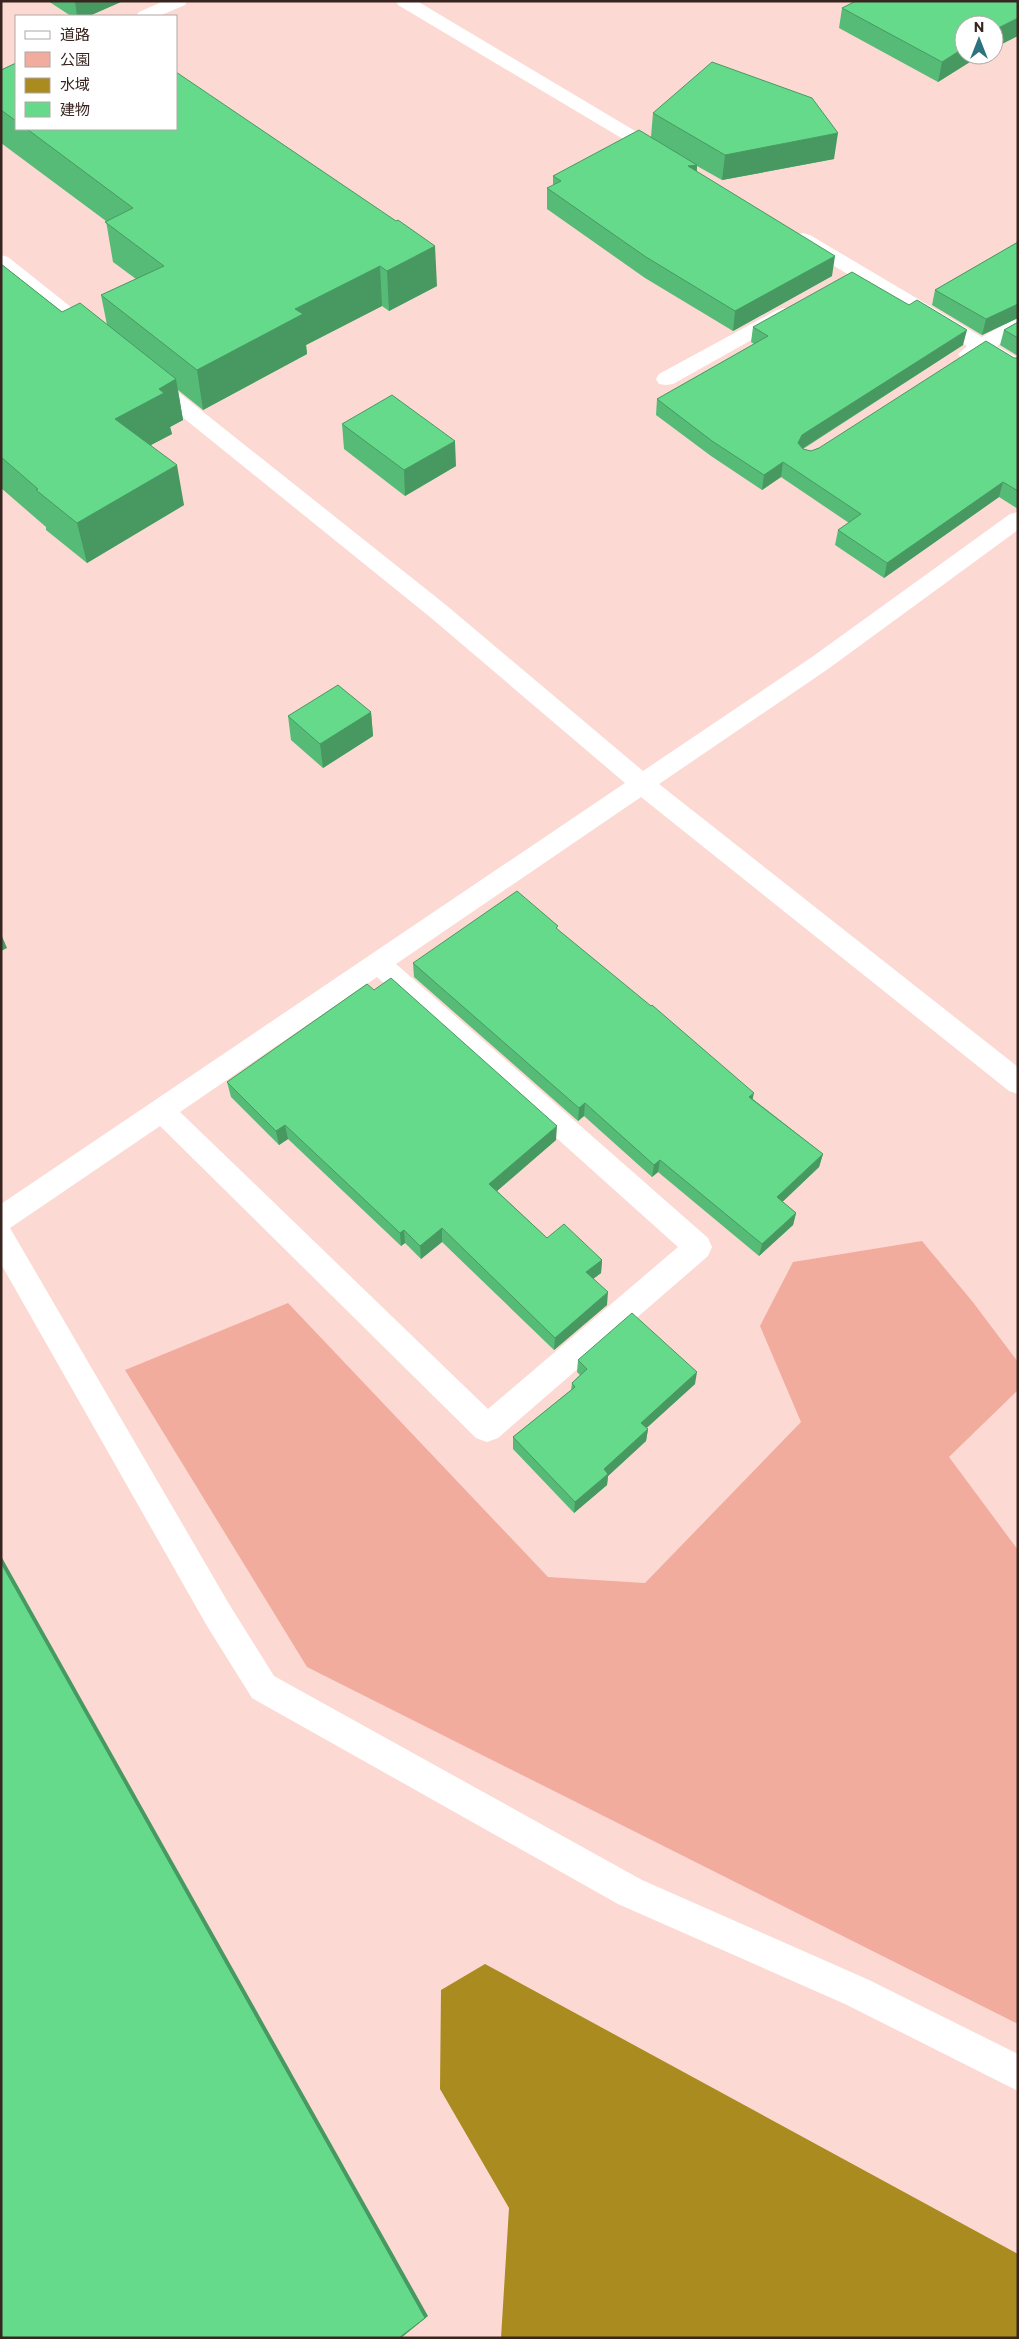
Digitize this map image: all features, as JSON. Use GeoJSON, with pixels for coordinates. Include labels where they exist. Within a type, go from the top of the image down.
{"type":"FeatureCollection","features":[{"type":"Feature","properties":{"kind":"street"},"geometry":{"type":"LineString","coordinates":[[146,15],[180,1]]}},
{"type":"Feature","properties":{"kind":"street"},"geometry":{"type":"LineString","coordinates":[[404,1],[673,161]]}},
{"type":"Feature","properties":{"kind":"street"},"geometry":{"type":"LineString","coordinates":[[792,233],[1018,367]]}},
{"type":"Feature","properties":{"kind":"street"},"geometry":{"type":"LineString","coordinates":[[1,261],[108,346]]}},
{"type":"Feature","properties":{"kind":"street"},"geometry":{"type":"LineString","coordinates":[[840,282],[858,273]]}},
{"type":"Feature","properties":{"kind":"street"},"geometry":{"type":"LineString","coordinates":[[666,379],[797,307]]}},
{"type":"Feature","properties":{"kind":"street"},"geometry":{"type":"LineString","coordinates":[[955,362],[1018,324]]}},
{"type":"Feature","properties":{"kind":"street"},"geometry":{"type":"LineString","coordinates":[[139,371],[438,611],[642,784],[1018,1083]]}},
{"type":"Feature","properties":{"kind":"street"},"geometry":{"type":"LineString","coordinates":[[1,1219],[828,657],[1018,519]]}},
{"type":"Feature","properties":{"kind":"street"},"geometry":{"type":"LineString","coordinates":[[161,1110],[487,1428],[698,1247],[378,963]]}},
{"type":"Feature","properties":{"kind":"street"},"geometry":{"type":"LineString","coordinates":[[1,1237],[218,1615],[263,1686],[630,1892],[857,1992],[1018,2073]]}},
{"type":"Feature","properties":{"kind":"green space"},"geometry":{"type":"Polygon","coordinates":[[[922,1241],[972,1301],[1018,1362],[1018,1390],[949,1457],[1018,1550],[1018,2024],[307,1667],[125,1370],[288,1303],[548,1577],[645,1583],[801,1422],[760,1326],[793,1262],[922,1241]]]}},
{"type":"Feature","properties":{"kind":"water"},"geometry":{"type":"Polygon","coordinates":[[[485,1964],[1018,2254],[1018,2338],[501,2338],[509,2208],[440,2089],[441,1990],[485,1964]]]}},
{"type":"Feature","properties":{"kind":"building"},"geometry":{"type":"Polygon","coordinates":[[[856,1],[1018,1],[1018,18],[1004,25],[1004,15],[954,15],[954,54],[942,62],[842,8],[856,1]]]}},
{"type":"Feature","properties":{"kind":"building"},"geometry":{"type":"Polygon","coordinates":[[[712,62],[812,98],[838,133],[725,155],[653,113],[712,62]]]}},
{"type":"Feature","properties":{"kind":"building"},"geometry":{"type":"Polygon","coordinates":[[[15,63],[15,120],[1,110],[1,70],[15,63]]]}},
{"type":"Feature","properties":{"kind":"building"},"geometry":{"type":"Polygon","coordinates":[[[178,73],[435,246],[387,271],[380,266],[295,309],[303,314],[197,370],[101,295],[164,266],[105,222],[133,208],[28,130],[178,130],[178,73]]]}},
{"type":"Feature","properties":{"kind":"building"},"geometry":{"type":"Polygon","coordinates":[[[639,130],[697,165],[688,166],[835,256],[735,311],[646,257],[547,188],[561,181],[553,176],[639,130]]]}},
{"type":"Feature","properties":{"kind":"building"},"geometry":{"type":"Polygon","coordinates":[[[1018,242],[1018,304],[986,319],[935,290],[1018,242]]]}},
{"type":"Feature","properties":{"kind":"building"},"geometry":{"type":"Polygon","coordinates":[[[1,264],[62,312],[80,303],[176,379],[159,389],[164,393],[115,419],[177,465],[77,523],[36,490],[38,489],[1,457],[1,264]]]}},
{"type":"Feature","properties":{"kind":"building"},"geometry":{"type":"Polygon","coordinates":[[[852,272],[909,305],[917,300],[967,330],[802,435],[798,443],[803,449],[811,451],[819,448],[986,341],[1014,358],[1018,358],[1018,491],[1003,482],[887,563],[838,530],[861,514],[783,462],[764,475],[712,441],[657,399],[768,336],[753,327],[852,272]]]}},
{"type":"Feature","properties":{"kind":"building"},"geometry":{"type":"Polygon","coordinates":[[[1018,322],[1018,338],[1004,330],[1018,322]]]}},
{"type":"Feature","properties":{"kind":"building"},"geometry":{"type":"Polygon","coordinates":[[[392,395],[455,441],[404,470],[342,424],[392,395]]]}},
{"type":"Feature","properties":{"kind":"building"},"geometry":{"type":"Polygon","coordinates":[[[338,685],[371,712],[320,744],[288,716],[338,685]]]}},
{"type":"Feature","properties":{"kind":"building"},"geometry":{"type":"Polygon","coordinates":[[[517,891],[558,926],[556,928],[652,1005],[754,1093],[749,1097],[823,1154],[777,1197],[796,1213],[762,1244],[660,1160],[654,1165],[585,1103],[579,1108],[413,963],[517,891]]]}},
{"type":"Feature","properties":{"kind":"building"},"geometry":{"type":"Polygon","coordinates":[[[391,978],[557,1126],[489,1184],[547,1238],[564,1224],[602,1260],[586,1272],[608,1292],[555,1338],[442,1228],[420,1246],[404,1230],[400,1233],[285,1125],[276,1131],[227,1082],[367,984],[374,990],[391,978]]]}},
{"type":"Feature","properties":{"kind":"building"},"geometry":{"type":"Polygon","coordinates":[[[632,1313],[697,1372],[641,1423],[648,1429],[604,1469],[608,1474],[575,1502],[513,1437],[575,1387],[572,1383],[587,1369],[578,1360],[632,1313]]]}},
{"type":"Feature","properties":{"kind":"building"},"geometry":{"type":"Polygon","coordinates":[[[1,1563],[425,2318],[399,2338],[1,2338],[1,1563]]]}}]}
